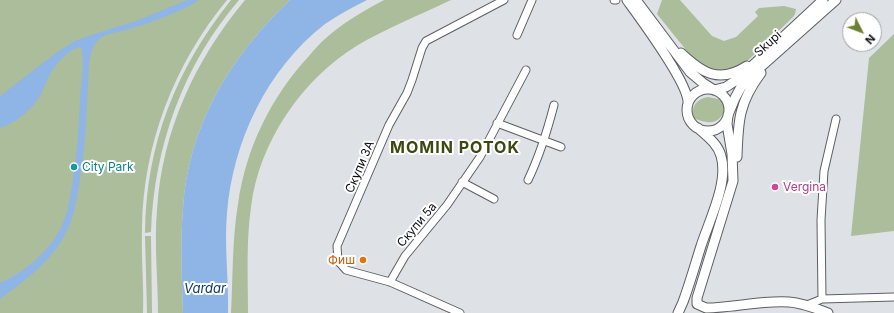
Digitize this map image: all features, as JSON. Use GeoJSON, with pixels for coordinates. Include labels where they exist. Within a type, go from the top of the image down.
{"type":"FeatureCollection","features":[{"type":"Feature","properties":{"kind":"street","name":"Скупи 3А"},"geometry":{"type":"LineString","coordinates":[[460,313],[390,282],[346,270],[338,261],[337,246],[389,125],[407,93],[422,48],[426,42],[504,0]]}},
{"type":"Feature","properties":{"kind":"street"},"geometry":{"type":"LineString","coordinates":[[517,35],[532,0]]}},
{"type":"Feature","properties":{"kind":"street"},"geometry":{"type":"LineString","coordinates":[[627,0],[682,82],[687,94],[688,118],[692,124],[713,142],[719,151],[722,160],[722,177],[716,202],[684,302],[678,313]]}},
{"type":"Feature","properties":{"kind":"street"},"geometry":{"type":"LineString","coordinates":[[636,0],[694,76],[724,95],[728,101],[730,108],[727,130],[732,154],[732,181]]}},
{"type":"Feature","properties":{"kind":"street"},"geometry":{"type":"LineString","coordinates":[[666,40],[698,68],[708,73],[724,76],[734,73],[763,56],[823,0]]}},
{"type":"Feature","properties":{"kind":"street","name":"Skupi"},"geometry":{"type":"LineString","coordinates":[[728,115],[743,84],[836,0]]}},
{"type":"Feature","properties":{"kind":"street"},"geometry":{"type":"LineString","coordinates":[[783,47],[754,81],[743,103],[739,120],[737,163],[698,293],[697,304],[706,308],[788,302],[807,305],[828,313]]}},
{"type":"Feature","properties":{"kind":"street","name":"Skupi"},"geometry":{"type":"LineString","coordinates":[[714,90],[724,88],[732,83],[763,56]]}},
{"type":"Feature","properties":{"kind":"street","name":"Скупи 5а"},"geometry":{"type":"LineString","coordinates":[[390,282],[405,256],[448,205],[480,157],[526,70]]}},
{"type":"Feature","properties":{"kind":"street"},"geometry":{"type":"LineString","coordinates":[[688,104],[691,98],[698,92],[714,90]]}},
{"type":"Feature","properties":{"kind":"street"},"geometry":{"type":"LineString","coordinates":[[528,180],[544,141],[554,105]]}},
{"type":"Feature","properties":{"kind":"street"},"geometry":{"type":"LineString","coordinates":[[698,128],[708,130],[716,128],[724,122],[728,115]]}},
{"type":"Feature","properties":{"kind":"street"},"geometry":{"type":"LineString","coordinates":[[822,299],[821,220],[824,172],[836,118]]}},
{"type":"Feature","properties":{"kind":"street"},"geometry":{"type":"LineString","coordinates":[[497,123],[561,147]]}},
{"type":"Feature","properties":{"kind":"street"},"geometry":{"type":"LineString","coordinates":[[462,182],[494,199]]}},
{"type":"Feature","properties":{"kind":"street"},"geometry":{"type":"LineString","coordinates":[[807,305],[822,299],[894,297]]}},
{"type":"Feature","properties":{"kind":"green space","name":"City Park"},"geometry":{"type":"Polygon","coordinates":[[[0,0],[227,0],[208,25],[177,78],[155,136],[148,166],[144,197],[142,228],[143,313],[0,313],[0,0]]]}},
{"type":"Feature","properties":{"kind":"green space"},"geometry":{"type":"Polygon","coordinates":[[[231,0],[239,0],[219,25],[202,52],[187,80],[175,108],[165,138],[158,169],[153,200],[151,232],[145,233],[151,169],[158,138],[168,109],[194,53],[231,0]]]}},
{"type":"Feature","properties":{"kind":"green space"},"geometry":{"type":"Polygon","coordinates":[[[245,0],[290,0],[268,22],[231,69],[203,121],[193,149],[183,209],[181,248],[183,313],[158,313],[156,223],[160,181],[166,152],[184,98],[197,72],[227,23],[245,0]]]}},
{"type":"Feature","properties":{"kind":"green space"},"geometry":{"type":"Polygon","coordinates":[[[384,0],[451,0],[392,27],[358,45],[338,59],[319,76],[286,114],[263,159],[251,207],[248,233],[248,313],[231,313],[234,245],[238,204],[247,163],[262,124],[272,106],[295,72],[319,44],[346,22],[384,0]]]}},
{"type":"Feature","properties":{"kind":"green space"},"geometry":{"type":"Polygon","coordinates":[[[662,0],[680,0],[712,36],[724,41],[736,37],[758,16],[755,12],[759,8],[784,6],[796,9],[793,17],[740,68],[719,72],[699,66],[657,14],[662,0]]]}},
{"type":"Feature","properties":{"kind":"green space"},"geometry":{"type":"Polygon","coordinates":[[[894,34],[894,231],[851,236],[869,58],[875,52],[882,52],[882,46],[894,34]]]}},
{"type":"Feature","properties":{"kind":"green space"},"geometry":{"type":"Polygon","coordinates":[[[708,97],[723,100],[724,112],[722,116],[716,121],[712,122],[694,119],[693,111],[695,105],[700,100],[708,97]]]}},
{"type":"Feature","properties":{"kind":"green space"},"geometry":{"type":"Polygon","coordinates":[[[145,236],[151,236],[152,313],[147,313],[145,236]]]}},
{"type":"Feature","properties":{"kind":"water"},"geometry":{"type":"Polygon","coordinates":[[[187,0],[199,0],[185,8],[158,19],[133,28],[103,36],[95,43],[89,63],[83,155],[72,219],[57,247],[43,264],[0,299],[0,283],[11,278],[40,256],[56,237],[66,215],[77,150],[83,68],[82,49],[79,47],[71,51],[60,60],[48,78],[40,96],[30,109],[16,120],[0,128],[0,96],[56,53],[73,42],[136,21],[187,0]]]}},
{"type":"Feature","properties":{"kind":"water","name":"Vardar"},"geometry":{"type":"Polygon","coordinates":[[[290,0],[367,0],[325,24],[304,42],[286,62],[256,108],[245,133],[237,159],[227,213],[226,250],[228,313],[183,313],[182,222],[187,179],[193,149],[203,121],[231,69],[268,22],[290,0]]]}},
{"type":"Feature","properties":{"kind":"place","name":"City Park"},"geometry":{"type":"Point","coordinates":[74,167]}},
{"type":"Feature","properties":{"kind":"place","name":"Vergina"},"geometry":{"type":"Point","coordinates":[775,187]}},
{"type":"Feature","properties":{"kind":"place","name":"Фиш"},"geometry":{"type":"Point","coordinates":[363,260]}},
{"type":"Feature","properties":{"kind":"district","name":"MOMIN POTOK"},"geometry":{"type":"Point","coordinates":[455,148]}}]}
